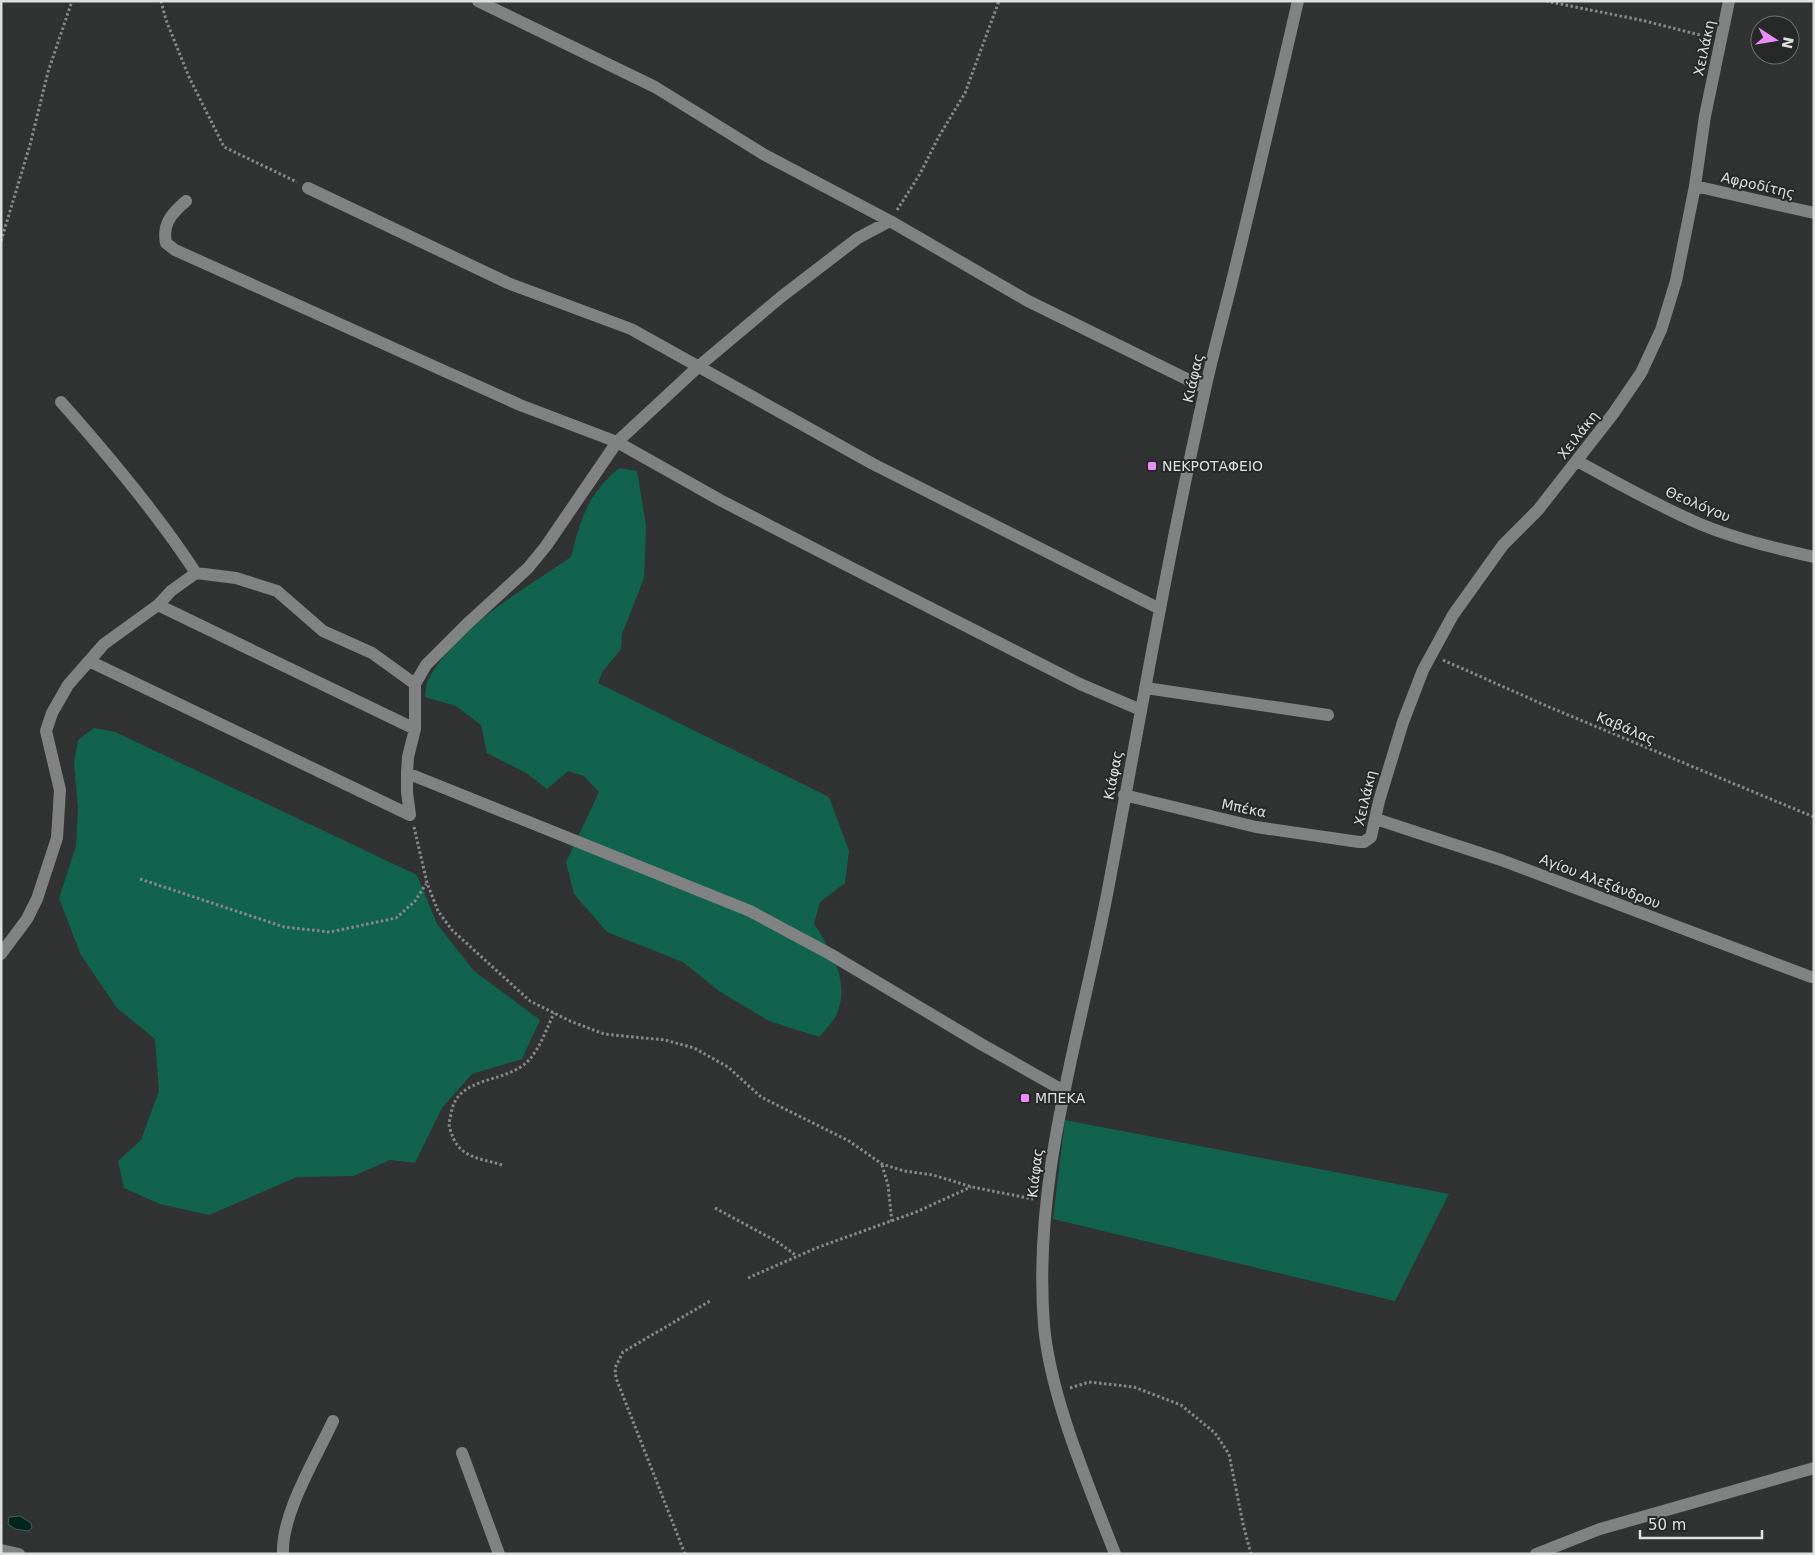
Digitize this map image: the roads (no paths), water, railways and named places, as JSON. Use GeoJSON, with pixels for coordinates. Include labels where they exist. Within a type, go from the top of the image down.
{"type":"FeatureCollection","features":[{"type":"Feature","properties":{"kind":"street"},"geometry":{"type":"LineString","coordinates":[[478,1],[655,87],[763,154],[890,221],[1028,301],[1205,388]]}},
{"type":"Feature","properties":{"kind":"street","name":"Κιάφας"},"geometry":{"type":"LineString","coordinates":[[1115,1554],[1058,1392],[1044,1327],[1043,1283],[1046,1202],[1055,1137],[1109,886],[1124,795],[1205,388],[1298,1]]}},
{"type":"Feature","properties":{"kind":"street","name":"Χειλάκη"},"geometry":{"type":"LineString","coordinates":[[1359,842],[1364,842],[1372,837],[1396,740],[1423,670],[1453,615],[1504,545],[1538,510],[1613,414],[1641,373],[1661,330],[1676,281],[1695,186],[1705,116],[1729,1]]}},
{"type":"Feature","properties":{"kind":"street","name":"Αφροδίτης"},"geometry":{"type":"LineString","coordinates":[[1695,186],[1814,213]]}},
{"type":"Feature","properties":{"kind":"street"},"geometry":{"type":"LineString","coordinates":[[308,188],[508,283],[631,329],[873,464],[1160,609]]}},
{"type":"Feature","properties":{"kind":"street"},"geometry":{"type":"LineString","coordinates":[[186,201],[175,210],[164,232],[166,243],[176,250],[511,401],[617,442],[720,500],[848,566],[1080,684],[1141,710]]}},
{"type":"Feature","properties":{"kind":"street"},"geometry":{"type":"LineString","coordinates":[[89,661],[410,815],[406,792],[408,757],[415,729],[415,684],[426,665],[466,624],[528,568],[546,546],[617,442],[699,366],[781,297],[858,238],[890,221]]}},
{"type":"Feature","properties":{"kind":"street"},"geometry":{"type":"LineString","coordinates":[[61,402],[104,451],[196,573]]}},
{"type":"Feature","properties":{"kind":"street","name":"Θεολόγου"},"geometry":{"type":"LineString","coordinates":[[1577,461],[1647,499],[1700,524],[1754,543],[1814,557]]}},
{"type":"Feature","properties":{"kind":"street"},"geometry":{"type":"LineString","coordinates":[[1,954],[27,919],[37,899],[57,838],[60,790],[46,731],[52,713],[68,685],[89,661],[118,633],[158,605],[171,591],[196,573],[236,578],[277,591],[323,631],[372,653],[415,684]]}},
{"type":"Feature","properties":{"kind":"street"},"geometry":{"type":"LineString","coordinates":[[158,605],[415,729]]}},
{"type":"Feature","properties":{"kind":"street"},"geometry":{"type":"LineString","coordinates":[[1146,688],[1328,716]]}},
{"type":"Feature","properties":{"kind":"street"},"geometry":{"type":"LineString","coordinates":[[407,773],[750,911],[830,954],[1064,1091]]}},
{"type":"Feature","properties":{"kind":"street","name":"Μπέκα"},"geometry":{"type":"LineString","coordinates":[[1124,795],[1256,827],[1359,842]]}},
{"type":"Feature","properties":{"kind":"street","name":"Αγίου Αλεξάνδρου"},"geometry":{"type":"LineString","coordinates":[[1376,819],[1501,860],[1811,977]]}},
{"type":"Feature","properties":{"kind":"street"},"geometry":{"type":"LineString","coordinates":[[282,1554],[282,1541],[288,1513],[333,1421]]}},
{"type":"Feature","properties":{"kind":"street"},"geometry":{"type":"LineString","coordinates":[[462,1453],[499,1554]]}},
{"type":"Feature","properties":{"kind":"street"},"geometry":{"type":"LineString","coordinates":[[1536,1554],[1600,1529],[1814,1468]]}},
{"type":"Feature","properties":{"kind":"street"},"geometry":{"type":"LineString","coordinates":[[1,1550],[19,1554]]}},
{"type":"Feature","properties":{"kind":"place","name":"ΝΕΚΡΟΤΑΦΕΙΟ"},"geometry":{"type":"Point","coordinates":[1152,466]}},
{"type":"Feature","properties":{"kind":"place","name":"ΜΠΕΚΑ"},"geometry":{"type":"Point","coordinates":[1025,1098]}}]}
